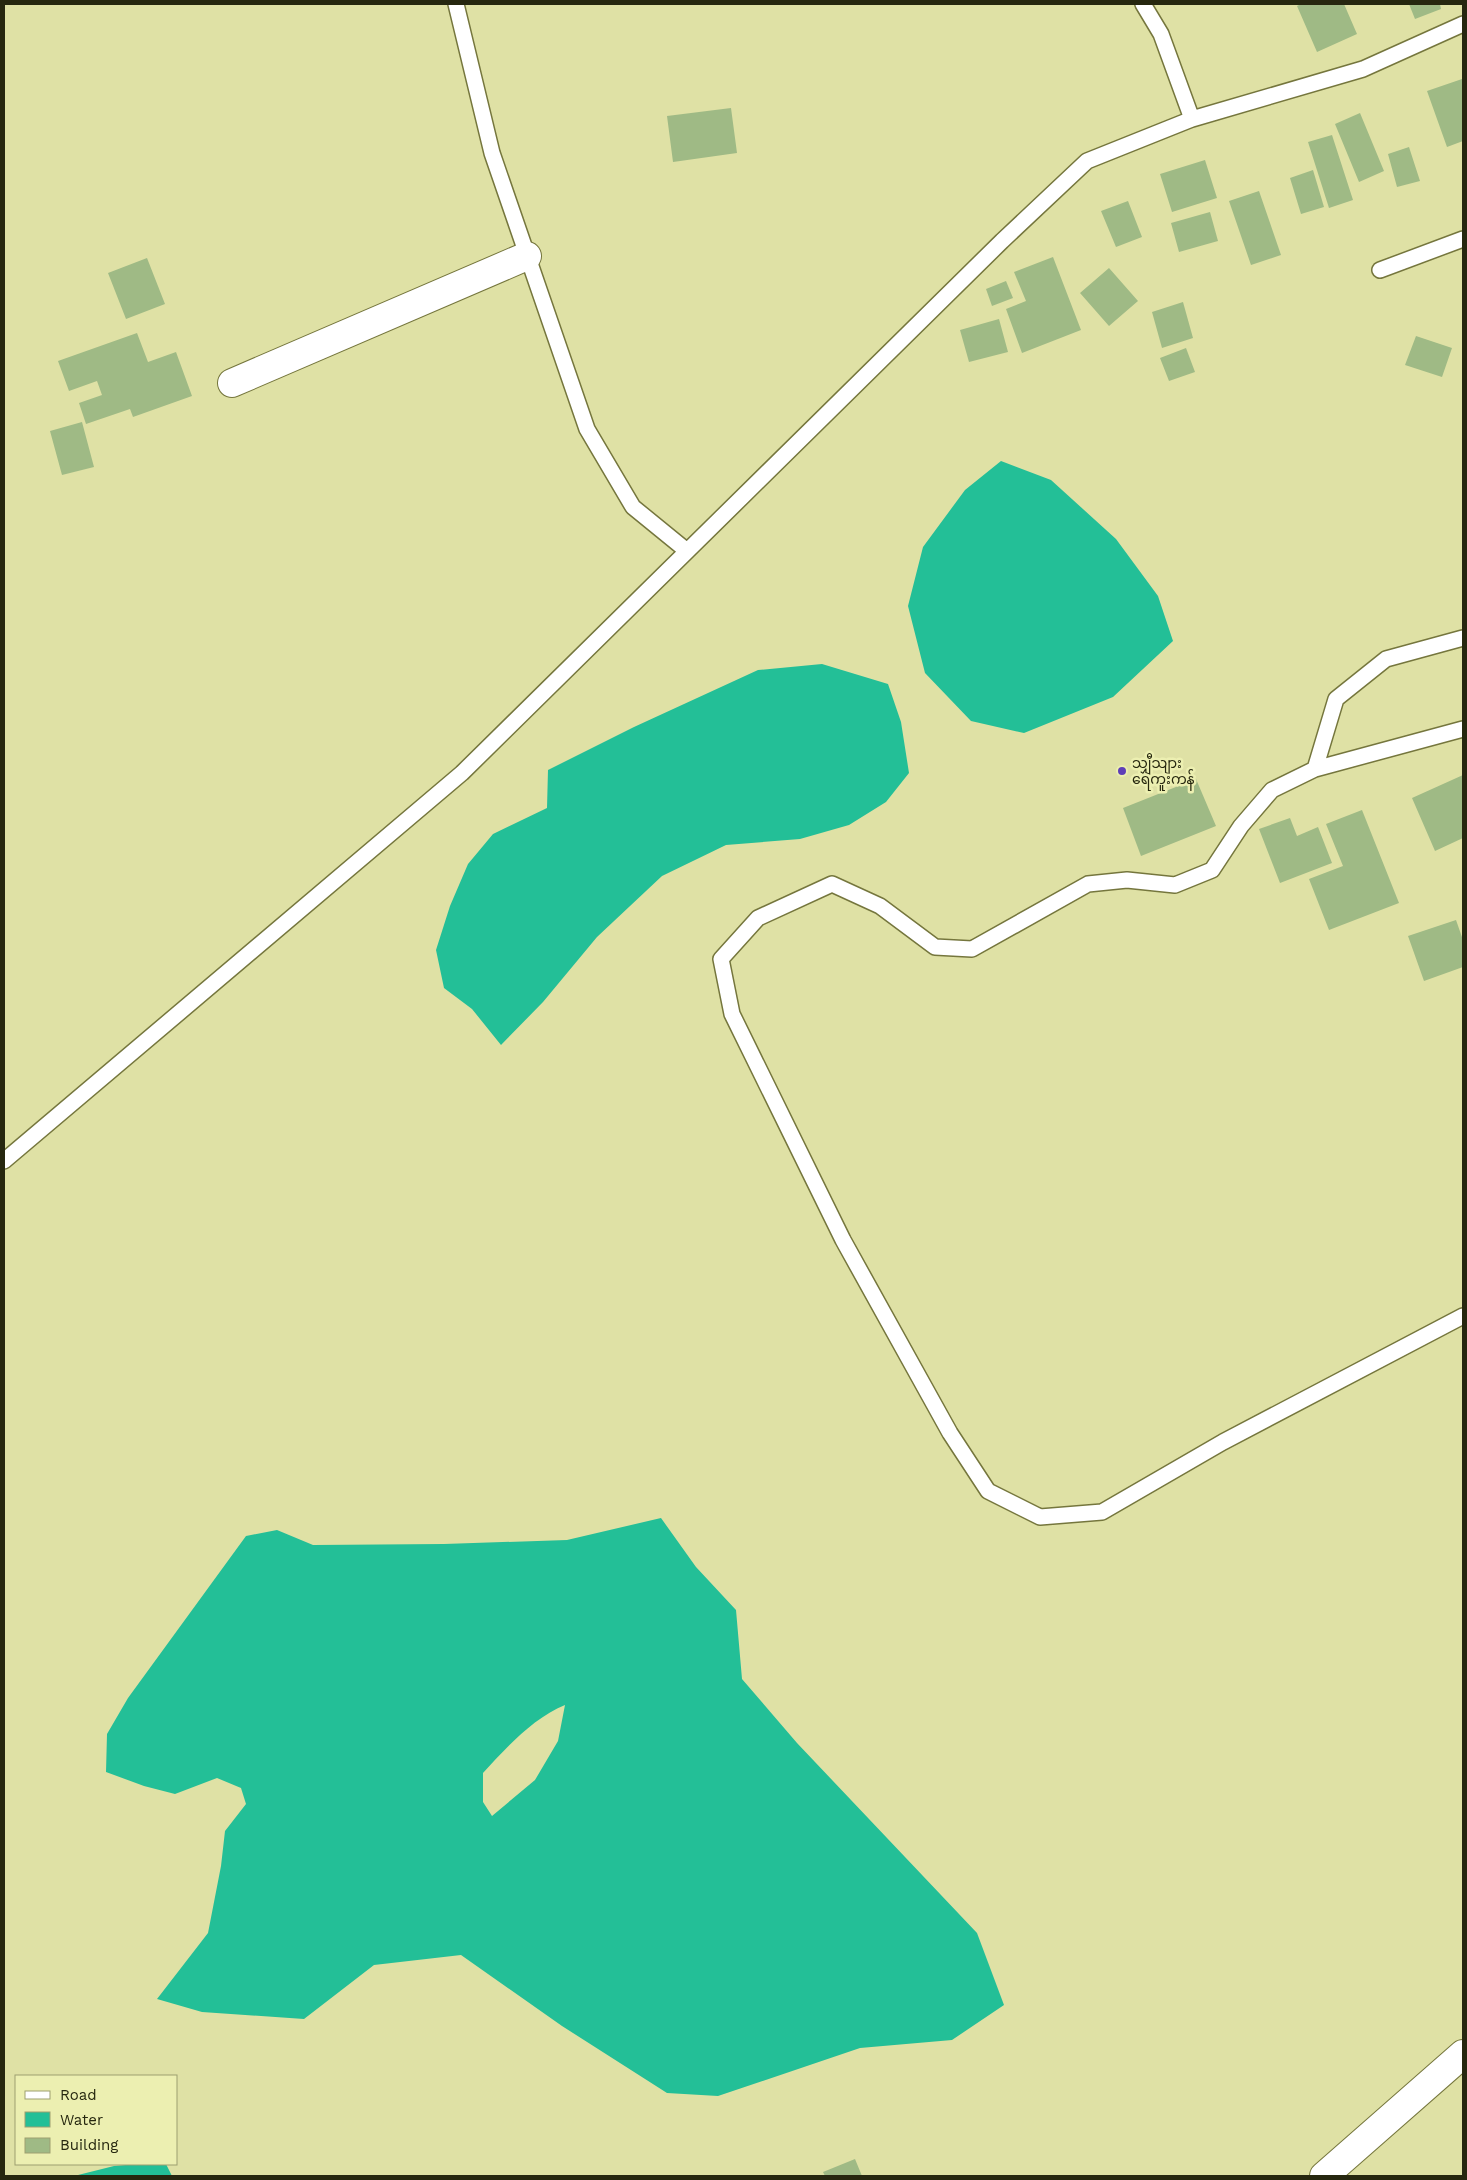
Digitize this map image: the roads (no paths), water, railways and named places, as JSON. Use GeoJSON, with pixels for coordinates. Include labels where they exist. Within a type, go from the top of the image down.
{"type":"FeatureCollection","features":[{"type":"Feature","properties":{"kind":"street"},"geometry":{"type":"LineString","coordinates":[[232,383],[527,256]]}},
{"type":"Feature","properties":{"kind":"street"},"geometry":{"type":"LineString","coordinates":[[1324,2176],[1463,2054]]}},
{"type":"Feature","properties":{"kind":"lane"},"geometry":{"type":"LineString","coordinates":[[456,4],[492,153],[586,429],[633,507],[687,551]]}},
{"type":"Feature","properties":{"kind":"lane"},"geometry":{"type":"LineString","coordinates":[[1143,4],[1161,34],[1192,119]]}},
{"type":"Feature","properties":{"kind":"lane"},"geometry":{"type":"LineString","coordinates":[[4,1160],[462,773],[1002,241],[1087,161],[1192,119],[1363,69],[1463,24]]}},
{"type":"Feature","properties":{"kind":"lane"},"geometry":{"type":"LineString","coordinates":[[1380,270],[1463,239]]}},
{"type":"Feature","properties":{"kind":"lane"},"geometry":{"type":"LineString","coordinates":[[1315,769],[1336,699],[1386,659],[1463,638]]}},
{"type":"Feature","properties":{"kind":"lane"},"geometry":{"type":"LineString","coordinates":[[1463,729],[1315,769],[1272,790],[1241,826],[1212,870],[1175,885],[1127,880],[1088,884],[972,949],[935,947],[880,906],[832,884],[758,918],[721,959],[732,1014],[843,1240],[950,1433],[988,1491],[1040,1518],[1102,1512],[1224,1442],[1463,1316]]}},
{"type":"Feature","properties":{"kind":"water"},"geometry":{"type":"Polygon","coordinates":[[[1001,461],[1051,480],[1116,539],[1158,596],[1173,641],[1113,697],[1024,733],[971,721],[925,673],[908,606],[923,547],[965,490],[1001,461]]]}},
{"type":"Feature","properties":{"kind":"water"},"geometry":{"type":"Polygon","coordinates":[[[822,664],[888,684],[901,722],[909,773],[886,802],[849,825],[800,839],[726,845],[662,876],[597,937],[543,1002],[501,1045],[472,1009],[444,988],[436,950],[450,906],[468,864],[493,834],[547,808],[548,770],[634,727],[758,670],[822,664]]]}},
{"type":"Feature","properties":{"kind":"water"},"geometry":{"type":"Polygon","coordinates":[[[661,1518],[696,1567],[736,1610],[742,1679],[797,1743],[977,1933],[1004,2005],[952,2040],[860,2048],[718,2096],[667,2093],[562,2026],[461,1955],[374,1965],[304,2019],[202,2012],[157,1999],[208,1933],[221,1866],[225,1831],[246,1804],[241,1788],[217,1778],[175,1794],[144,1786],[106,1772],[107,1734],[128,1698],[246,1536],[277,1530],[313,1545],[444,1544],[567,1540],[661,1518]],[[565,1705],[531,1726],[483,1773],[483,1802],[492,1816],[535,1780],[558,1741],[565,1705]]]}},
{"type":"Feature","properties":{"kind":"water"},"geometry":{"type":"Polygon","coordinates":[[[166,2165],[172,2176],[74,2176],[114,2166],[166,2165]]]}},
{"type":"Feature","properties":{"kind":"place","name":"သျှီသျား ရေကူးကန်"},"geometry":{"type":"Point","coordinates":[1122,771]}}]}
